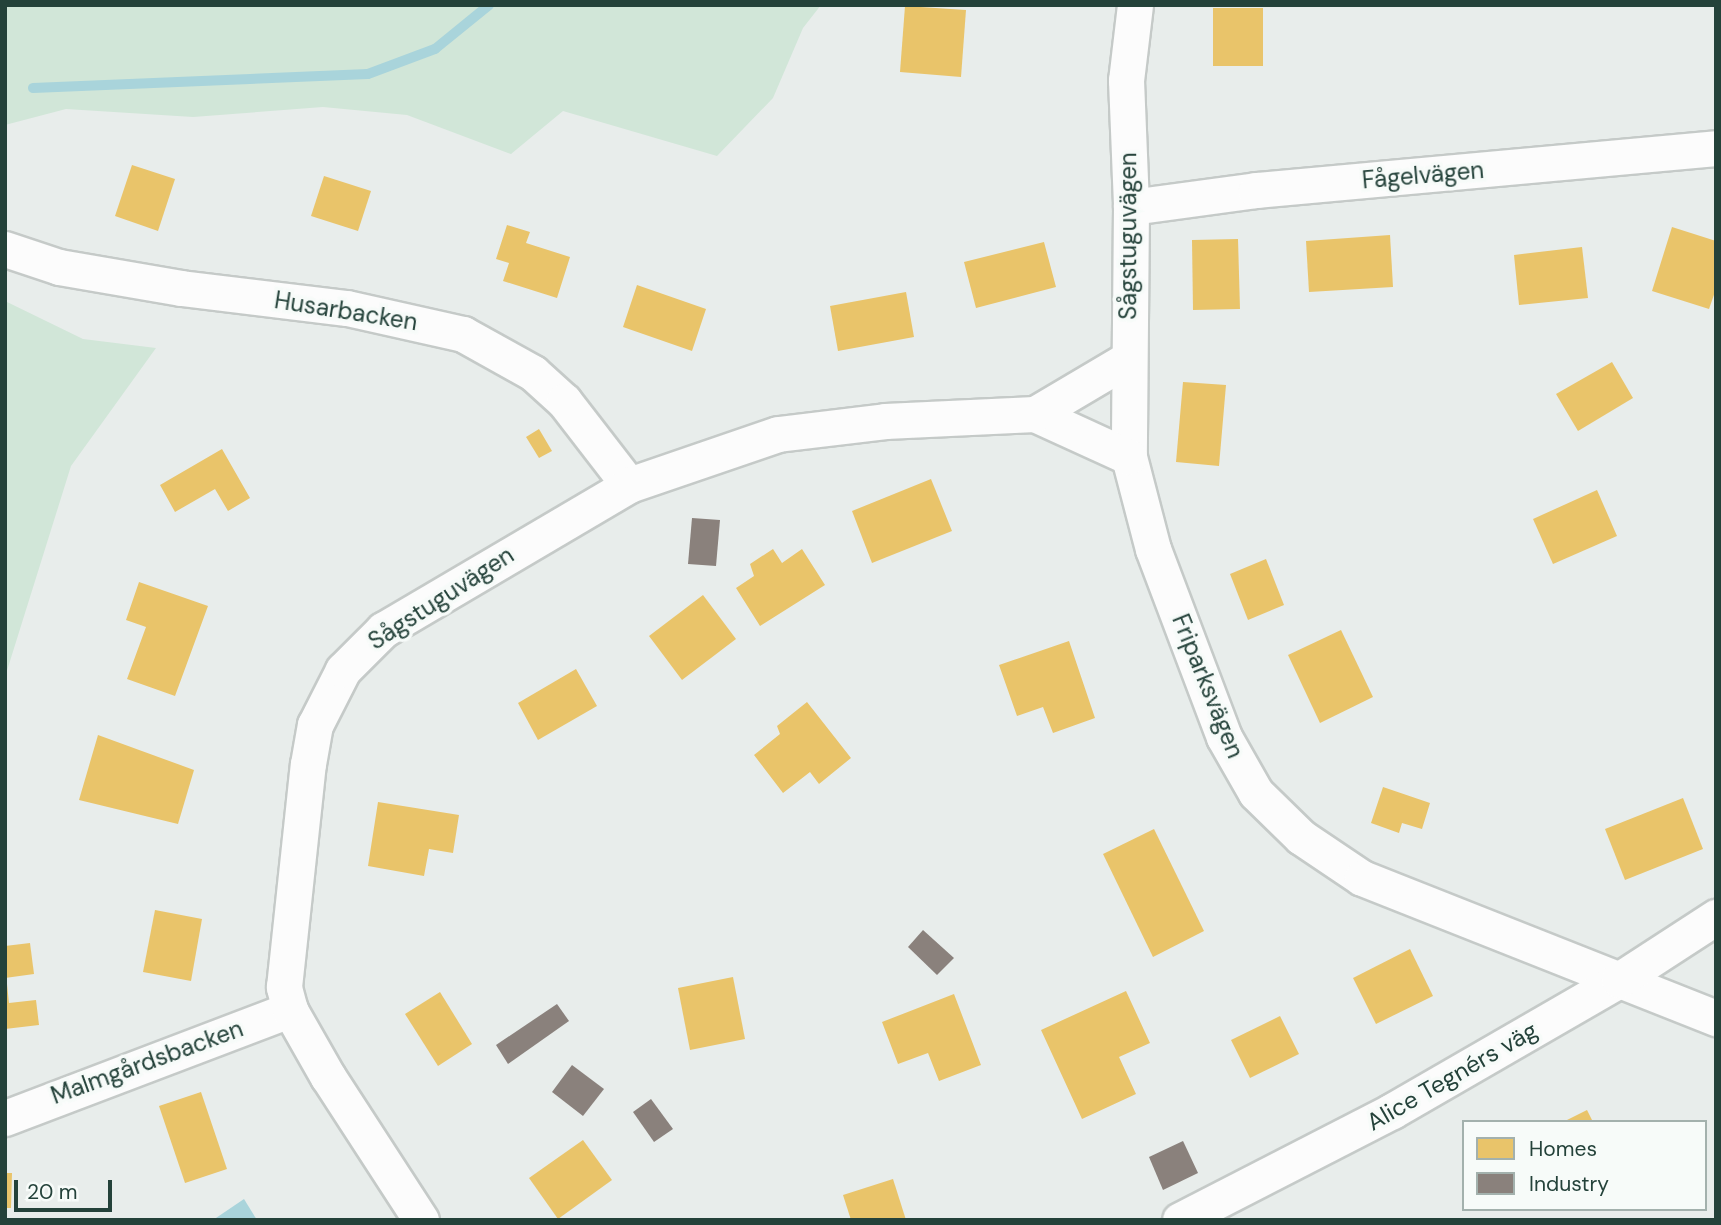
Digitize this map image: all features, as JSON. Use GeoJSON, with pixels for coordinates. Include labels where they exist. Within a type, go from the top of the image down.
{"type":"FeatureCollection","features":[{"type":"Feature","properties":{"kind":"street","name":"Sågstuguvägen"},"geometry":{"type":"LineString","coordinates":[[1035,414],[1128,359],[1131,207],[1126,80],[1135,5]]}},
{"type":"Feature","properties":{"kind":"street","name":"Fågelvägen"},"geometry":{"type":"LineString","coordinates":[[1131,207],[1256,190],[1716,148]]}},
{"type":"Feature","properties":{"kind":"street","name":"Husarbacken"},"geometry":{"type":"LineString","coordinates":[[5,249],[71,270],[348,308],[463,334],[541,380],[564,401],[629,485]]}},
{"type":"Feature","properties":{"kind":"street","name":"Friparksvägen"},"geometry":{"type":"LineString","coordinates":[[1128,359],[1129,457],[1153,549],[1224,737],[1256,793],[1301,837],[1362,878],[1716,1018]]}},
{"type":"Feature","properties":{"kind":"street","name":"Sågstuguvägen"},"geometry":{"type":"LineString","coordinates":[[421,1220],[290,1010],[284,987],[308,764],[315,725],[332,687],[366,643],[383,630],[629,485],[778,434],[885,421],[1035,414],[1129,457]]}},
{"type":"Feature","properties":{"kind":"street","name":"Alice Tegnérs väg"},"geometry":{"type":"LineString","coordinates":[[1180,1220],[1392,1111],[1619,980],[1716,917]]}},
{"type":"Feature","properties":{"kind":"street","name":"Malmgårdsbacken"},"geometry":{"type":"LineString","coordinates":[[5,1118],[71,1089],[290,1010]]}},
{"type":"Feature","properties":{"kind":"green space"},"geometry":{"type":"Polygon","coordinates":[[[5,5],[821,5],[803,28],[773,98],[717,156],[563,111],[511,154],[407,115],[323,107],[193,117],[66,109],[5,125],[5,5]]]}},
{"type":"Feature","properties":{"kind":"green space"},"geometry":{"type":"Polygon","coordinates":[[[5,301],[83,339],[156,348],[71,466],[5,677],[5,301]]]}},
{"type":"Feature","properties":{"kind":"water"},"geometry":{"type":"Polygon","coordinates":[[[244,1199],[257,1220],[213,1220],[244,1199]]]}},
{"type":"Feature","properties":{"kind":"building: Homes"},"geometry":{"type":"Polygon","coordinates":[[[905,6],[966,10],[961,77],[900,72],[905,6]]]}},
{"type":"Feature","properties":{"kind":"building: Homes"},"geometry":{"type":"Polygon","coordinates":[[[1213,8],[1263,8],[1263,66],[1213,66],[1213,8]]]}},
{"type":"Feature","properties":{"kind":"building: Homes"},"geometry":{"type":"Polygon","coordinates":[[[132,165],[175,179],[158,231],[115,216],[132,165]]]}},
{"type":"Feature","properties":{"kind":"building: Homes"},"geometry":{"type":"Polygon","coordinates":[[[324,176],[371,191],[358,231],[311,216],[324,176]]]}},
{"type":"Feature","properties":{"kind":"building: Homes"},"geometry":{"type":"Polygon","coordinates":[[[507,225],[530,232],[526,243],[570,257],[557,298],[503,281],[509,263],[496,259],[507,225]]]}},
{"type":"Feature","properties":{"kind":"building: Homes"},"geometry":{"type":"Polygon","coordinates":[[[1672,227],[1716,241],[1716,289],[1709,309],[1652,291],[1672,227]]]}},
{"type":"Feature","properties":{"kind":"building: Homes"},"geometry":{"type":"Polygon","coordinates":[[[1390,235],[1393,287],[1309,292],[1306,241],[1390,235]]]}},
{"type":"Feature","properties":{"kind":"building: Homes"},"geometry":{"type":"Polygon","coordinates":[[[1238,239],[1240,309],[1193,310],[1192,240],[1238,239]]]}},
{"type":"Feature","properties":{"kind":"building: Homes"},"geometry":{"type":"Polygon","coordinates":[[[1044,242],[1056,287],[976,308],[964,262],[1044,242]]]}},
{"type":"Feature","properties":{"kind":"building: Homes"},"geometry":{"type":"Polygon","coordinates":[[[1582,247],[1588,298],[1519,305],[1514,255],[1582,247]]]}},
{"type":"Feature","properties":{"kind":"building: Homes"},"geometry":{"type":"Polygon","coordinates":[[[637,285],[706,309],[692,351],[623,327],[637,285]]]}},
{"type":"Feature","properties":{"kind":"building: Homes"},"geometry":{"type":"Polygon","coordinates":[[[906,292],[914,337],[838,351],[830,306],[906,292]]]}},
{"type":"Feature","properties":{"kind":"building: Homes"},"geometry":{"type":"Polygon","coordinates":[[[1612,362],[1633,398],[1578,431],[1556,394],[1612,362]]]}},
{"type":"Feature","properties":{"kind":"building: Homes"},"geometry":{"type":"Polygon","coordinates":[[[1183,382],[1226,385],[1219,466],[1176,462],[1183,382]]]}},
{"type":"Feature","properties":{"kind":"building: Homes"},"geometry":{"type":"Polygon","coordinates":[[[539,429],[552,451],[539,458],[526,437],[539,429]]]}},
{"type":"Feature","properties":{"kind":"building: Homes"},"geometry":{"type":"Polygon","coordinates":[[[222,449],[250,498],[228,511],[215,489],[175,512],[160,485],[222,449]]]}},
{"type":"Feature","properties":{"kind":"building: Homes"},"geometry":{"type":"Polygon","coordinates":[[[931,479],[952,531],[872,563],[852,511],[931,479]]]}},
{"type":"Feature","properties":{"kind":"building: Homes"},"geometry":{"type":"Polygon","coordinates":[[[1597,490],[1617,536],[1553,564],[1533,519],[1597,490]]]}},
{"type":"Feature","properties":{"kind":"building: Homes"},"geometry":{"type":"Polygon","coordinates":[[[773,549],[782,563],[802,549],[825,585],[760,626],[736,588],[754,576],[750,564],[773,549]]]}},
{"type":"Feature","properties":{"kind":"building: Homes"},"geometry":{"type":"Polygon","coordinates":[[[1266,559],[1284,605],[1248,620],[1230,574],[1266,559]]]}},
{"type":"Feature","properties":{"kind":"building: Homes"},"geometry":{"type":"Polygon","coordinates":[[[139,582],[208,606],[175,696],[127,679],[146,627],[126,620],[139,582]]]}},
{"type":"Feature","properties":{"kind":"building: Homes"},"geometry":{"type":"Polygon","coordinates":[[[703,595],[736,639],[682,680],[649,636],[703,595]]]}},
{"type":"Feature","properties":{"kind":"building: Homes"},"geometry":{"type":"Polygon","coordinates":[[[1341,630],[1373,697],[1320,723],[1288,655],[1341,630]]]}},
{"type":"Feature","properties":{"kind":"building: Homes"},"geometry":{"type":"Polygon","coordinates":[[[1069,641],[1095,718],[1053,733],[1043,707],[1017,716],[999,665],[1069,641]]]}},
{"type":"Feature","properties":{"kind":"building: Homes"},"geometry":{"type":"Polygon","coordinates":[[[576,669],[597,706],[538,740],[518,703],[576,669]]]}},
{"type":"Feature","properties":{"kind":"building: Homes"},"geometry":{"type":"Polygon","coordinates":[[[807,702],[851,758],[819,784],[810,772],[783,793],[754,755],[780,734],[777,726],[807,702]]]}},
{"type":"Feature","properties":{"kind":"building: Homes"},"geometry":{"type":"Polygon","coordinates":[[[98,735],[194,770],[178,824],[79,800],[98,735]]]}},
{"type":"Feature","properties":{"kind":"building: Homes"},"geometry":{"type":"Polygon","coordinates":[[[1383,787],[1430,803],[1422,829],[1402,823],[1399,833],[1371,823],[1383,787]]]}},
{"type":"Feature","properties":{"kind":"building: Homes"},"geometry":{"type":"Polygon","coordinates":[[[1683,798],[1703,849],[1625,880],[1605,829],[1683,798]]]}},
{"type":"Feature","properties":{"kind":"building: Homes"},"geometry":{"type":"Polygon","coordinates":[[[378,802],[459,815],[453,853],[429,849],[424,876],[368,866],[378,802]]]}},
{"type":"Feature","properties":{"kind":"building: Homes"},"geometry":{"type":"Polygon","coordinates":[[[1154,829],[1204,931],[1153,957],[1103,854],[1154,829]]]}},
{"type":"Feature","properties":{"kind":"building: Homes"},"geometry":{"type":"Polygon","coordinates":[[[155,910],[202,919],[191,981],[143,972],[155,910]]]}},
{"type":"Feature","properties":{"kind":"building: Homes"},"geometry":{"type":"Polygon","coordinates":[[[30,943],[34,974],[5,978],[5,946],[30,943]]]}},
{"type":"Feature","properties":{"kind":"building: Homes"},"geometry":{"type":"Polygon","coordinates":[[[1410,949],[1433,996],[1376,1024],[1353,978],[1410,949]]]}},
{"type":"Feature","properties":{"kind":"building: Homes"},"geometry":{"type":"Polygon","coordinates":[[[733,977],[745,1039],[690,1050],[678,988],[733,977]]]}},
{"type":"Feature","properties":{"kind":"building: Homes"},"geometry":{"type":"Polygon","coordinates":[[[7,984],[9,1003],[36,1000],[39,1025],[5,1029],[7,984]]]}},
{"type":"Feature","properties":{"kind":"building: Homes"},"geometry":{"type":"Polygon","coordinates":[[[1126,991],[1150,1043],[1119,1057],[1136,1094],[1082,1119],[1041,1030],[1126,991]]]}},
{"type":"Feature","properties":{"kind":"building: Homes"},"geometry":{"type":"Polygon","coordinates":[[[440,992],[472,1044],[438,1066],[405,1014],[440,992]]]}},
{"type":"Feature","properties":{"kind":"building: Homes"},"geometry":{"type":"Polygon","coordinates":[[[954,994],[981,1065],[939,1081],[928,1053],[898,1064],[882,1022],[954,994]]]}},
{"type":"Feature","properties":{"kind":"building: Homes"},"geometry":{"type":"Polygon","coordinates":[[[1280,1016],[1299,1054],[1250,1078],[1231,1040],[1280,1016]]]}},
{"type":"Feature","properties":{"kind":"building: Homes"},"geometry":{"type":"Polygon","coordinates":[[[201,1092],[227,1169],[185,1183],[159,1106],[201,1092]]]}},
{"type":"Feature","properties":{"kind":"building: Homes"},"geometry":{"type":"Polygon","coordinates":[[[1587,1110],[1592,1120],[1567,1120],[1587,1110]]]}},
{"type":"Feature","properties":{"kind":"building: Homes"},"geometry":{"type":"Polygon","coordinates":[[[583,1140],[612,1180],[558,1219],[529,1178],[583,1140]]]}},
{"type":"Feature","properties":{"kind":"building: Homes"},"geometry":{"type":"Polygon","coordinates":[[[5,1173],[12,1173],[11,1208],[5,1208],[5,1173]]]}},
{"type":"Feature","properties":{"kind":"building: Homes"},"geometry":{"type":"Polygon","coordinates":[[[893,1179],[906,1220],[851,1220],[843,1195],[893,1179]]]}},
{"type":"Feature","properties":{"kind":"building: Industry"},"geometry":{"type":"Polygon","coordinates":[[[692,518],[720,520],[716,566],[688,564],[692,518]]]}},
{"type":"Feature","properties":{"kind":"building: Industry"},"geometry":{"type":"Polygon","coordinates":[[[923,930],[954,958],[937,975],[908,947],[923,930]]]}},
{"type":"Feature","properties":{"kind":"building: Industry"},"geometry":{"type":"Polygon","coordinates":[[[557,1004],[569,1021],[508,1064],[496,1045],[557,1004]]]}},
{"type":"Feature","properties":{"kind":"building: Industry"},"geometry":{"type":"Polygon","coordinates":[[[572,1065],[604,1089],[583,1116],[552,1092],[572,1065]]]}},
{"type":"Feature","properties":{"kind":"building: Industry"},"geometry":{"type":"Polygon","coordinates":[[[651,1099],[673,1129],[654,1142],[633,1112],[651,1099]]]}},
{"type":"Feature","properties":{"kind":"building: Industry"},"geometry":{"type":"Polygon","coordinates":[[[1183,1141],[1198,1173],[1163,1190],[1149,1157],[1183,1141]]]}},
{"type":"Feature","properties":{"kind":"waterway"},"geometry":{"type":"LineString","coordinates":[[33,88],[368,74],[435,49],[489,5]]}}]}
